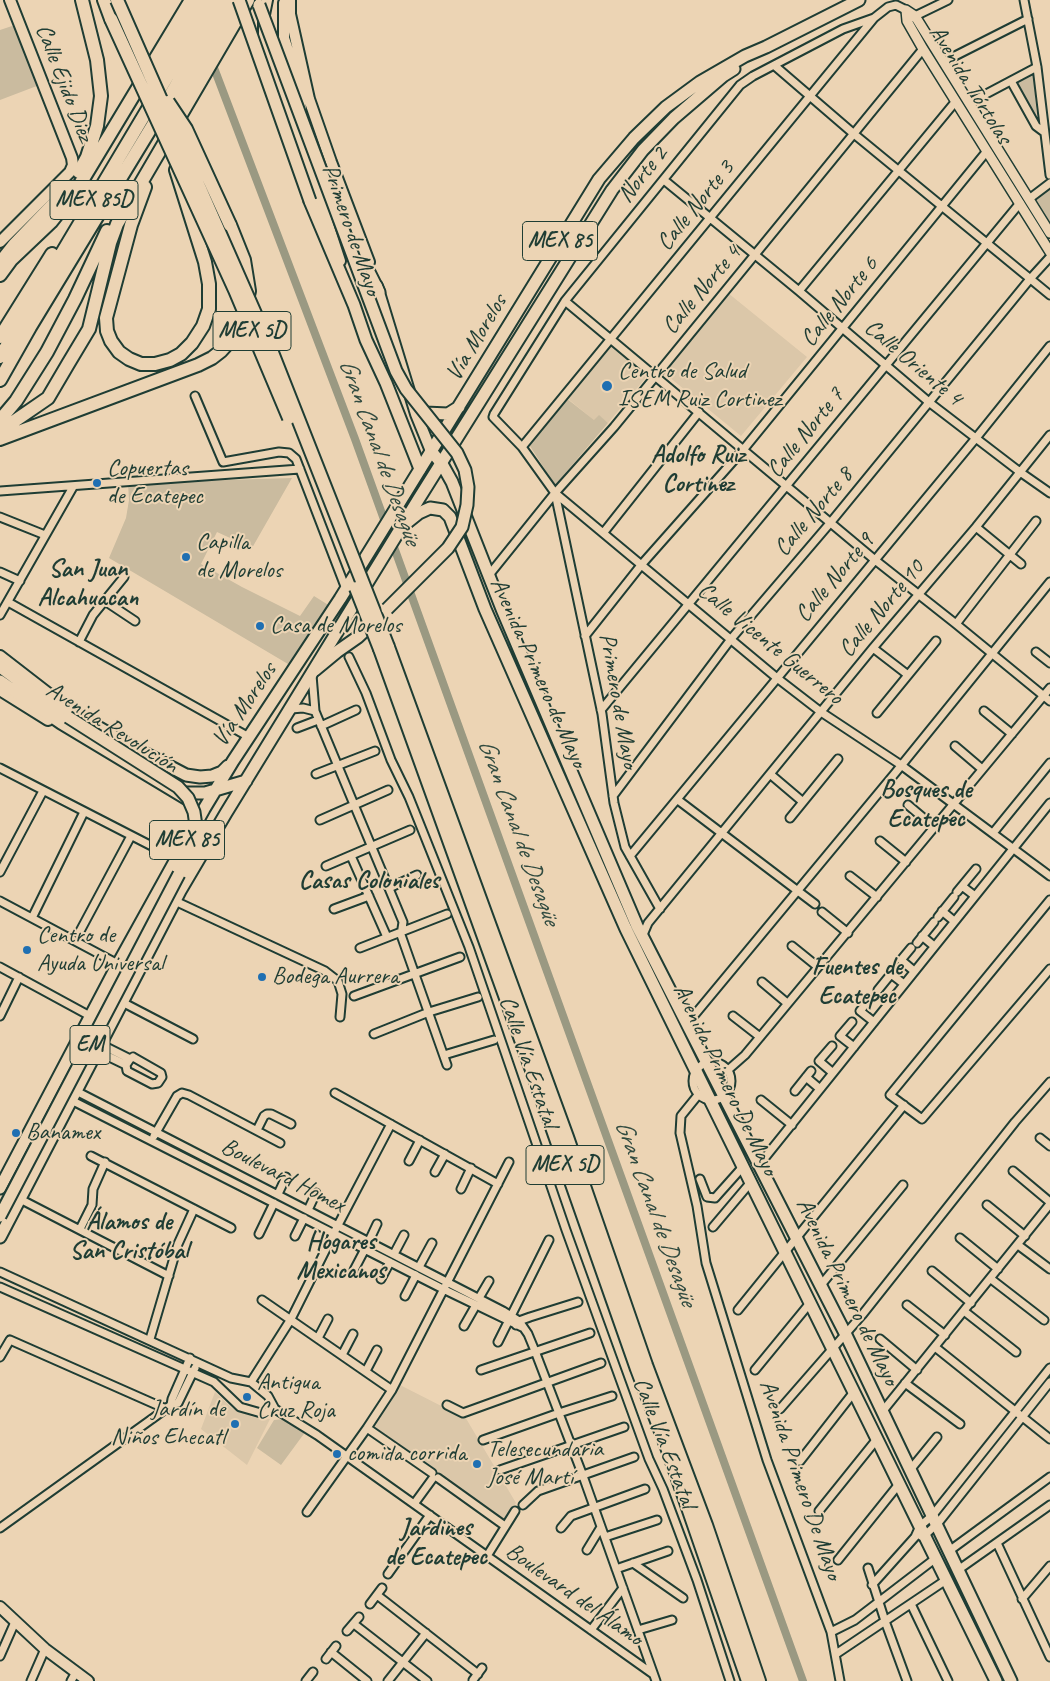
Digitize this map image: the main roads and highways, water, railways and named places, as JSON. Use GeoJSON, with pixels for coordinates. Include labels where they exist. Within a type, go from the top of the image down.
{"type":"FeatureCollection","features":[{"type":"Feature","properties":{"kind":"highway"},"geometry":{"type":"LineString","coordinates":[[0,263],[14,245],[72,184],[87,157],[96,126],[101,96],[97,60],[82,0]]}},
{"type":"Feature","properties":{"kind":"highway","name":"MEX 5D"},"geometry":{"type":"LineString","coordinates":[[104,0],[235,290],[384,648],[748,1681]]}},
{"type":"Feature","properties":{"kind":"highway","name":"MEX 5D"},"geometry":{"type":"LineString","coordinates":[[117,0],[271,350],[566,1137],[646,1365],[706,1525],[758,1681]]}},
{"type":"Feature","properties":{"kind":"highway"},"geometry":{"type":"LineString","coordinates":[[0,275],[20,252],[51,222],[77,189],[183,32],[190,0]]}},
{"type":"Feature","properties":{"kind":"highway"},"geometry":{"type":"LineString","coordinates":[[0,337],[97,182],[201,0]]}},
{"type":"Feature","properties":{"kind":"highway","name":"MEX 85D"},"geometry":{"type":"LineString","coordinates":[[0,357],[183,32],[213,0]]}},
{"type":"Feature","properties":{"kind":"highway","name":"MEX 85D"},"geometry":{"type":"LineString","coordinates":[[0,380],[154,123],[197,67],[223,23],[226,0]]}},
{"type":"Feature","properties":{"kind":"highway"},"geometry":{"type":"LineString","coordinates":[[0,420],[16,401],[47,352],[75,299],[112,220],[197,67],[238,0]]}},
{"type":"Feature","properties":{"kind":"highway"},"geometry":{"type":"LineString","coordinates":[[223,23],[258,1]]}},
{"type":"Feature","properties":{"kind":"highway"},"geometry":{"type":"LineString","coordinates":[[0,439],[198,365],[212,358],[221,350],[236,332],[242,320],[248,291],[244,260],[186,129],[146,67]]}},
{"type":"Feature","properties":{"kind":"highway"},"geometry":{"type":"LineString","coordinates":[[172,153],[205,262],[209,284],[209,309],[203,326],[192,343],[181,354],[170,360],[155,364],[141,364],[129,359],[111,342],[107,331],[106,318],[131,224],[159,151],[197,67]]}},
{"type":"Feature","properties":{"kind":"highway"},"geometry":{"type":"LineString","coordinates":[[0,431],[48,398],[89,329],[110,243],[117,224],[159,151]]}},
{"type":"Feature","properties":{"kind":"highway"},"geometry":{"type":"LineString","coordinates":[[0,286],[20,252]]}},
{"type":"Feature","properties":{"kind":"main road","name":"Calle Ejido Diez"},"geometry":{"type":"LineString","coordinates":[[0,242],[70,172],[73,165],[72,158],[10,0]]}},
{"type":"Feature","properties":{"kind":"main road"},"geometry":{"type":"LineString","coordinates":[[238,0],[310,201],[356,309],[365,317],[374,316],[380,310],[380,296],[353,240],[288,66],[258,1]]}},
{"type":"Feature","properties":{"kind":"main road"},"geometry":{"type":"LineString","coordinates":[[284,0],[284,38],[296,78],[305,133],[323,209]]}},
{"type":"Feature","properties":{"kind":"main road","name":"Primero de Mayo"},"geometry":{"type":"LineString","coordinates":[[290,0],[290,14],[309,99],[380,296],[414,402],[416,414],[431,451],[442,464]]}},
{"type":"Feature","properties":{"kind":"main road","name":"MEX 85"},"geometry":{"type":"LineString","coordinates":[[766,47],[860,0]]}},
{"type":"Feature","properties":{"kind":"main road","name":"Primero de Mayo"},"geometry":{"type":"LineString","coordinates":[[258,1],[264,15],[264,37],[274,75],[323,209],[366,340],[386,383],[420,469]]}},
{"type":"Feature","properties":{"kind":"main road","name":"MEX 85"},"geometry":{"type":"LineString","coordinates":[[258,1],[396,372],[406,389],[457,453],[465,470],[468,487],[468,505],[462,527],[448,548],[358,637],[313,672]]}},
{"type":"Feature","properties":{"kind":"main road","name":"Vía Morelos"},"geometry":{"type":"LineString","coordinates":[[0,1189],[90,1016],[204,809],[249,736],[378,539],[599,179],[634,138],[666,107],[700,82],[745,56],[766,47]]}},
{"type":"Feature","properties":{"kind":"main road","name":"Vía Morelos"},"geometry":{"type":"LineString","coordinates":[[0,1237],[175,901],[418,500],[612,190],[643,150],[674,118],[723,76],[766,47]]}},
{"type":"Feature","properties":{"kind":"main road"},"geometry":{"type":"LineString","coordinates":[[296,78],[309,99]]}},
{"type":"Feature","properties":{"kind":"main road"},"geometry":{"type":"LineString","coordinates":[[414,402],[425,413],[436,414],[448,414],[460,406]]}},
{"type":"Feature","properties":{"kind":"main road","name":"Avenida Primero de Mayo"},"geometry":{"type":"LineString","coordinates":[[442,464],[452,482],[617,892]]}},
{"type":"Feature","properties":{"kind":"main road","name":"Avenida Primero de Mayo"},"geometry":{"type":"LineString","coordinates":[[404,525],[419,513],[433,508],[443,510],[450,517],[485,608],[617,892]]}},
{"type":"Feature","properties":{"kind":"main road"},"geometry":{"type":"LineString","coordinates":[[0,656],[67,717],[128,744],[186,775],[212,776],[222,772],[233,761]]}},
{"type":"Feature","properties":{"kind":"main road","name":"Avenida Revolución"},"geometry":{"type":"LineString","coordinates":[[0,667],[67,717]]}},
{"type":"Feature","properties":{"kind":"main road","name":"Avenida Revolución"},"geometry":{"type":"LineString","coordinates":[[0,681],[67,717],[176,793],[204,809]]}},
{"type":"Feature","properties":{"kind":"main road"},"geometry":{"type":"LineString","coordinates":[[0,690],[49,720],[67,717]]}},
{"type":"Feature","properties":{"kind":"main road","name":"EM"},"geometry":{"type":"LineString","coordinates":[[0,1216],[192,849],[196,826],[194,812],[188,798],[178,787],[67,717]]}},
{"type":"Feature","properties":{"kind":"main road"},"geometry":{"type":"LineString","coordinates":[[176,793],[193,794],[216,790],[246,781]]}},
{"type":"Feature","properties":{"kind":"main road","name":"Avenida Primero De Mayo"},"geometry":{"type":"LineString","coordinates":[[617,892],[696,1070],[899,1484],[920,1532],[936,1558],[996,1681]]}},
{"type":"Feature","properties":{"kind":"main road"},"geometry":{"type":"LineString","coordinates":[[158,893],[175,901]]}},
{"type":"Feature","properties":{"kind":"main road","name":"Avenida Primero de Mayo"},"geometry":{"type":"LineString","coordinates":[[638,941],[687,1024],[798,1239],[845,1333],[1011,1681]]}},
{"type":"Feature","properties":{"kind":"main road"},"geometry":{"type":"LineString","coordinates":[[0,1189],[20,1199]]}},
{"type":"Feature","properties":{"kind":"main road"},"geometry":{"type":"LineString","coordinates":[[0,1607],[74,1676],[88,1681]]}},
{"type":"Feature","properties":{"kind":"waterway","name":"Gran Canal de Desagüe"},"geometry":{"type":"LineString","coordinates":[[211,60],[355,439],[803,1681]]}},
{"type":"Feature","properties":{"kind":"place","name":"Centro de Salud ISEM Ruiz Cortinez"},"geometry":{"type":"Point","coordinates":[607,386]}},
{"type":"Feature","properties":{"kind":"place","name":"Copuertas de Ecatepec"},"geometry":{"type":"Point","coordinates":[97,483]}},
{"type":"Feature","properties":{"kind":"place","name":"Capilla de Morelos"},"geometry":{"type":"Point","coordinates":[186,557]}},
{"type":"Feature","properties":{"kind":"place","name":"Casa de Morelos"},"geometry":{"type":"Point","coordinates":[260,626]}},
{"type":"Feature","properties":{"kind":"place","name":"Centro de Ayuda Universal"},"geometry":{"type":"Point","coordinates":[27,950]}},
{"type":"Feature","properties":{"kind":"place","name":"Bodega Aurrera"},"geometry":{"type":"Point","coordinates":[262,977]}},
{"type":"Feature","properties":{"kind":"place","name":"Banamex"},"geometry":{"type":"Point","coordinates":[16,1133]}},
{"type":"Feature","properties":{"kind":"place","name":"Antigua Cruz Roja"},"geometry":{"type":"Point","coordinates":[247,1397]}},
{"type":"Feature","properties":{"kind":"place","name":"Jardín de Niños Ehecatl"},"geometry":{"type":"Point","coordinates":[235,1424]}},
{"type":"Feature","properties":{"kind":"place","name":"comida corrida"},"geometry":{"type":"Point","coordinates":[337,1454]}},
{"type":"Feature","properties":{"kind":"place","name":"Telesecundaria José Martí"},"geometry":{"type":"Point","coordinates":[477,1464]}},
{"type":"Feature","properties":{"kind":"district","name":"Adolfo Ruiz Cortinez"},"geometry":{"type":"Point","coordinates":[698,470]}},
{"type":"Feature","properties":{"kind":"district","name":"San Juan Alcahuacan"},"geometry":{"type":"Point","coordinates":[88,584]}},
{"type":"Feature","properties":{"kind":"district","name":"Bosques de Ecatepec"},"geometry":{"type":"Point","coordinates":[926,804]}},
{"type":"Feature","properties":{"kind":"district","name":"Casas Coloniales"},"geometry":{"type":"Point","coordinates":[369,881]}},
{"type":"Feature","properties":{"kind":"district","name":"Fuentes de Ecatepec"},"geometry":{"type":"Point","coordinates":[857,982]}},
{"type":"Feature","properties":{"kind":"district","name":"Álamos de San Cristóbal"},"geometry":{"type":"Point","coordinates":[129,1236]}},
{"type":"Feature","properties":{"kind":"district","name":"Hogares Mexicanos"},"geometry":{"type":"Point","coordinates":[341,1256]}},
{"type":"Feature","properties":{"kind":"district","name":"Jardines de Ecatepec"},"geometry":{"type":"Point","coordinates":[436,1542]}}]}
